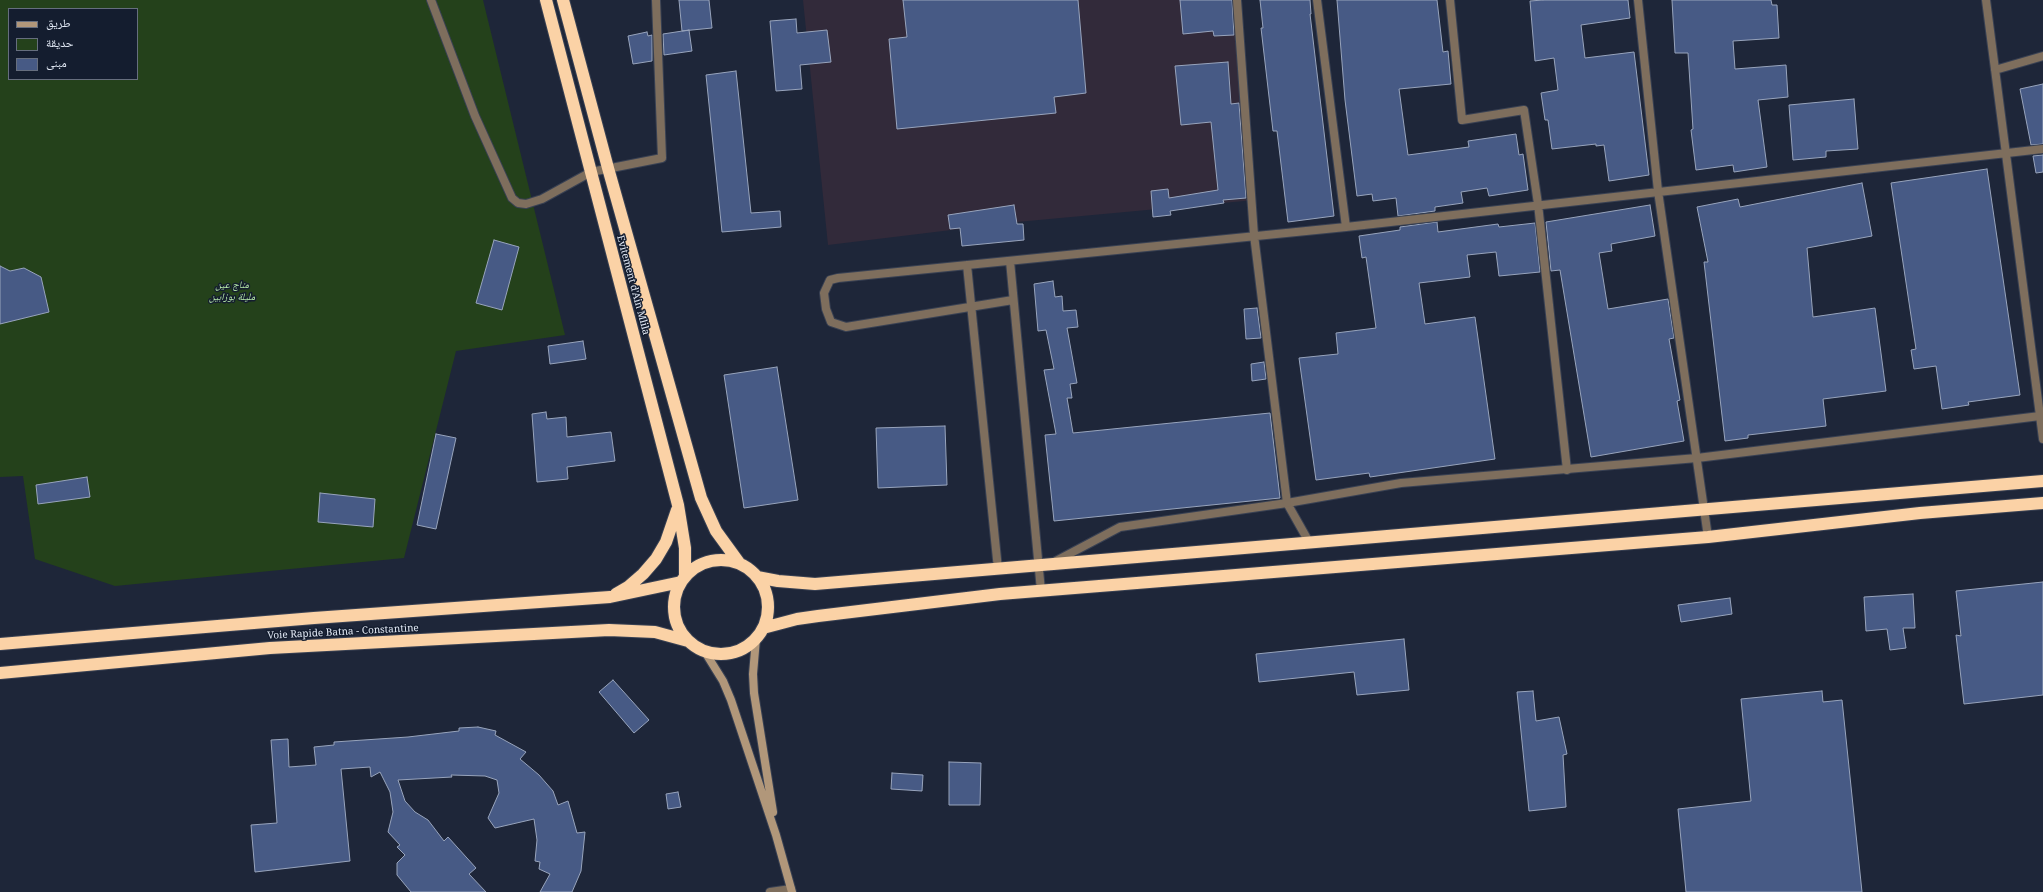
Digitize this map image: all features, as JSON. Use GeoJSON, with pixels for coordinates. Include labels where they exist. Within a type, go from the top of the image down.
{"type":"FeatureCollection","features":[{"type":"Feature","properties":{"kind":"highway","name":"Evitement d'Ain Mlila"},"geometry":{"type":"LineString","coordinates":[[546,0],[678,505],[685,548],[683,579]]}},
{"type":"Feature","properties":{"kind":"highway","name":"Evitement d'Ain Mlila"},"geometry":{"type":"LineString","coordinates":[[563,0],[608,168],[701,498],[716,532],[740,564]]}},
{"type":"Feature","properties":{"kind":"highway"},"geometry":{"type":"LineString","coordinates":[[757,576],[763,586],[768,607],[767,618],[756,639],[738,652],[727,655],[705,652],[688,641],[680,631],[675,619],[674,606],[676,594],[683,579],[696,567],[710,561],[726,560],[740,564],[757,576],[778,581],[815,584],[2043,481]]}},
{"type":"Feature","properties":{"kind":"highway"},"geometry":{"type":"LineString","coordinates":[[763,628],[797,619],[818,616],[1041,591],[1708,537],[1912,514],[2043,502]]}},
{"type":"Feature","properties":{"kind":"highway"},"geometry":{"type":"LineString","coordinates":[[610,597],[628,587],[656,560],[671,530],[678,505]]}},
{"type":"Feature","properties":{"kind":"highway","name":"Voie Rapide Batna - Constantine"},"geometry":{"type":"LineString","coordinates":[[0,644],[322,617],[610,597],[683,579]]}},
{"type":"Feature","properties":{"kind":"highway","name":"Voie Rapide Batna - Constantine"},"geometry":{"type":"LineString","coordinates":[[0,673],[270,648],[608,630],[655,632],[688,641]]}},
{"type":"Feature","properties":{"kind":"main road"},"geometry":{"type":"LineString","coordinates":[[756,639],[753,674],[754,693],[776,835]]}},
{"type":"Feature","properties":{"kind":"main road"},"geometry":{"type":"LineString","coordinates":[[705,652],[723,681],[731,700],[776,835],[792,890]]}},
{"type":"Feature","properties":{"kind":"street"},"geometry":{"type":"LineString","coordinates":[[431,0],[475,116],[512,198],[518,203],[526,204],[542,199],[591,172],[662,158],[656,0]]}},
{"type":"Feature","properties":{"kind":"street"},"geometry":{"type":"LineString","coordinates":[[1238,0],[1254,235],[1287,504],[1309,542]]}},
{"type":"Feature","properties":{"kind":"street"},"geometry":{"type":"LineString","coordinates":[[1318,0],[1346,227]]}},
{"type":"Feature","properties":{"kind":"street"},"geometry":{"type":"LineString","coordinates":[[1450,0],[1462,120],[1524,110],[1538,204],[1567,470]]}},
{"type":"Feature","properties":{"kind":"street"},"geometry":{"type":"LineString","coordinates":[[1638,0],[1658,191],[1708,537]]}},
{"type":"Feature","properties":{"kind":"street"},"geometry":{"type":"LineString","coordinates":[[1986,0],[2043,439]]}},
{"type":"Feature","properties":{"kind":"street"},"geometry":{"type":"LineString","coordinates":[[1995,70],[2043,56]]}},
{"type":"Feature","properties":{"kind":"street"},"geometry":{"type":"LineString","coordinates":[[1013,300],[970,308],[846,326],[831,322],[826,309],[824,293],[830,280],[838,278],[1254,235],[1346,227],[1538,204],[2043,148]]}},
{"type":"Feature","properties":{"kind":"street"},"geometry":{"type":"LineString","coordinates":[[1010,261],[1041,591]]}},
{"type":"Feature","properties":{"kind":"street"},"geometry":{"type":"LineString","coordinates":[[967,265],[970,308],[998,569]]}},
{"type":"Feature","properties":{"kind":"street"},"geometry":{"type":"LineString","coordinates":[[1051,564],[1120,527],[1287,504],[1401,483],[1697,458],[2040,416]]}},
{"type":"Feature","properties":{"kind":"street"},"geometry":{"type":"LineString","coordinates":[[770,892],[792,890]]}},
{"type":"Feature","properties":{"kind":"shaded area"},"geometry":{"type":"Polygon","coordinates":[[[803,0],[1234,0],[1255,200],[1017,222],[828,245],[803,0]]]}},
{"type":"Feature","properties":{"kind":"green space","name":"مناج عين مليلة بوزابين"},"geometry":{"type":"Polygon","coordinates":[[[0,0],[483,0],[565,335],[456,351],[404,558],[115,586],[35,559],[23,476],[0,477],[0,0]]]}},
{"type":"Feature","properties":{"kind":"building"},"geometry":{"type":"Polygon","coordinates":[[[679,0],[709,0],[712,28],[682,31],[679,0]]]}},
{"type":"Feature","properties":{"kind":"building"},"geometry":{"type":"Polygon","coordinates":[[[903,0],[1078,0],[1086,93],[1054,97],[1056,113],[897,129],[889,39],[907,37],[903,0]]]}},
{"type":"Feature","properties":{"kind":"building"},"geometry":{"type":"Polygon","coordinates":[[[1180,0],[1232,0],[1234,35],[1214,36],[1213,31],[1183,34],[1180,0]]]}},
{"type":"Feature","properties":{"kind":"building"},"geometry":{"type":"Polygon","coordinates":[[[1260,0],[1310,0],[1310,14],[1334,216],[1288,222],[1277,131],[1273,131],[1261,28],[1263,28],[1260,0]]]}},
{"type":"Feature","properties":{"kind":"building"},"geometry":{"type":"Polygon","coordinates":[[[1337,0],[1437,0],[1443,52],[1448,51],[1451,84],[1399,89],[1408,155],[1469,147],[1468,141],[1516,134],[1519,155],[1523,154],[1528,190],[1489,196],[1487,188],[1461,192],[1463,203],[1435,207],[1435,211],[1398,216],[1396,198],[1373,201],[1372,194],[1357,196],[1345,100],[1337,0]]]}},
{"type":"Feature","properties":{"kind":"building"},"geometry":{"type":"Polygon","coordinates":[[[1628,0],[1630,18],[1581,25],[1585,58],[1634,52],[1649,175],[1609,181],[1604,145],[1596,146],[1596,144],[1552,149],[1548,120],[1545,120],[1541,93],[1558,90],[1554,58],[1535,61],[1530,1],[1628,0]]]}},
{"type":"Feature","properties":{"kind":"building"},"geometry":{"type":"Polygon","coordinates":[[[1672,0],[1771,0],[1772,5],[1777,5],[1779,38],[1733,41],[1735,69],[1786,65],[1788,97],[1758,100],[1767,167],[1734,172],[1733,165],[1696,170],[1691,130],[1693,129],[1688,53],[1675,53],[1672,0]]]}},
{"type":"Feature","properties":{"kind":"building"},"geometry":{"type":"Polygon","coordinates":[[[796,19],[797,33],[827,30],[831,62],[800,65],[802,89],[776,91],[770,21],[796,19]]]}},
{"type":"Feature","properties":{"kind":"building"},"geometry":{"type":"Polygon","coordinates":[[[689,30],[692,51],[664,55],[663,34],[689,30]]]}},
{"type":"Feature","properties":{"kind":"building"},"geometry":{"type":"Polygon","coordinates":[[[647,32],[648,36],[652,35],[652,61],[633,64],[628,36],[647,32]]]}},
{"type":"Feature","properties":{"kind":"building"},"geometry":{"type":"Polygon","coordinates":[[[1228,62],[1231,104],[1239,103],[1246,198],[1223,200],[1224,203],[1170,211],[1171,215],[1153,217],[1151,191],[1168,189],[1169,198],[1218,190],[1211,122],[1181,125],[1175,66],[1228,62]]]}},
{"type":"Feature","properties":{"kind":"building"},"geometry":{"type":"Polygon","coordinates":[[[736,71],[751,213],[780,211],[781,227],[722,232],[706,75],[736,71]]]}},
{"type":"Feature","properties":{"kind":"building"},"geometry":{"type":"Polygon","coordinates":[[[2043,84],[2043,144],[2031,145],[2020,89],[2043,84]]]}},
{"type":"Feature","properties":{"kind":"building"},"geometry":{"type":"Polygon","coordinates":[[[1854,99],[1858,149],[1826,151],[1826,157],[1793,160],[1789,105],[1854,99]]]}},
{"type":"Feature","properties":{"kind":"building"},"geometry":{"type":"Polygon","coordinates":[[[2043,155],[2043,172],[2036,173],[2033,156],[2043,155]]]}},
{"type":"Feature","properties":{"kind":"building"},"geometry":{"type":"Polygon","coordinates":[[[1987,169],[2020,395],[1968,402],[1969,405],[1942,409],[1936,366],[1914,369],[1911,350],[1916,349],[1891,183],[1987,169]]]}},
{"type":"Feature","properties":{"kind":"building"},"geometry":{"type":"Polygon","coordinates":[[[1862,183],[1872,236],[1807,248],[1813,317],[1875,308],[1886,391],[1823,399],[1826,426],[1748,435],[1748,438],[1725,441],[1704,262],[1708,262],[1697,207],[1738,199],[1740,207],[1862,183]]]}},
{"type":"Feature","properties":{"kind":"building"},"geometry":{"type":"Polygon","coordinates":[[[1014,205],[1017,224],[1023,224],[1024,240],[962,246],[960,228],[950,229],[948,215],[1014,205]]]}},
{"type":"Feature","properties":{"kind":"building"},"geometry":{"type":"Polygon","coordinates":[[[1650,205],[1655,236],[1611,244],[1612,251],[1599,253],[1608,309],[1668,299],[1674,338],[1669,339],[1680,400],[1677,401],[1684,441],[1591,457],[1560,270],[1551,271],[1546,222],[1650,205]]]}},
{"type":"Feature","properties":{"kind":"building"},"geometry":{"type":"Polygon","coordinates":[[[1437,222],[1438,232],[1498,224],[1499,227],[1535,223],[1540,272],[1499,276],[1496,252],[1467,255],[1470,277],[1419,283],[1425,324],[1475,317],[1495,459],[1370,477],[1369,473],[1316,480],[1299,358],[1338,354],[1336,333],[1376,328],[1366,257],[1362,258],[1359,236],[1400,230],[1400,227],[1437,222]]]}},
{"type":"Feature","properties":{"kind":"building"},"geometry":{"type":"Polygon","coordinates":[[[494,240],[519,247],[502,310],[476,303],[494,240]]]}},
{"type":"Feature","properties":{"kind":"building"},"geometry":{"type":"Polygon","coordinates":[[[0,266],[10,271],[24,268],[41,277],[49,312],[0,324],[0,266]]]}},
{"type":"Feature","properties":{"kind":"building"},"geometry":{"type":"Polygon","coordinates":[[[1053,281],[1055,297],[1062,296],[1063,311],[1076,310],[1078,327],[1067,328],[1077,383],[1070,384],[1072,398],[1067,398],[1073,433],[1270,413],[1280,498],[1054,521],[1045,435],[1056,434],[1044,370],[1054,369],[1046,330],[1038,331],[1034,284],[1053,281]]]}},
{"type":"Feature","properties":{"kind":"building"},"geometry":{"type":"Polygon","coordinates":[[[1257,308],[1261,338],[1246,339],[1244,309],[1257,308]]]}},
{"type":"Feature","properties":{"kind":"building"},"geometry":{"type":"Polygon","coordinates":[[[583,341],[586,359],[550,364],[548,346],[583,341]]]}},
{"type":"Feature","properties":{"kind":"building"},"geometry":{"type":"Polygon","coordinates":[[[1264,362],[1266,379],[1252,381],[1251,364],[1264,362]]]}},
{"type":"Feature","properties":{"kind":"building"},"geometry":{"type":"Polygon","coordinates":[[[777,367],[798,500],[744,508],[724,375],[777,367]]]}},
{"type":"Feature","properties":{"kind":"building"},"geometry":{"type":"Polygon","coordinates":[[[546,412],[547,419],[566,417],[567,437],[611,432],[615,461],[567,467],[568,479],[537,482],[532,414],[546,412]]]}},
{"type":"Feature","properties":{"kind":"building"},"geometry":{"type":"Polygon","coordinates":[[[945,426],[947,485],[878,488],[876,428],[945,426]]]}},
{"type":"Feature","properties":{"kind":"building"},"geometry":{"type":"Polygon","coordinates":[[[436,434],[456,438],[436,529],[417,525],[436,434]]]}},
{"type":"Feature","properties":{"kind":"building"},"geometry":{"type":"Polygon","coordinates":[[[87,477],[90,497],[38,504],[36,485],[87,477]]]}},
{"type":"Feature","properties":{"kind":"building"},"geometry":{"type":"Polygon","coordinates":[[[320,493],[375,499],[373,527],[318,522],[320,493]]]}},
{"type":"Feature","properties":{"kind":"building"},"geometry":{"type":"Polygon","coordinates":[[[2043,582],[2043,695],[1964,704],[1956,635],[1961,636],[1956,591],[2043,582]]]}},
{"type":"Feature","properties":{"kind":"building"},"geometry":{"type":"Polygon","coordinates":[[[1913,594],[1915,628],[1903,628],[1906,648],[1890,650],[1887,629],[1866,631],[1864,597],[1913,594]]]}},
{"type":"Feature","properties":{"kind":"building"},"geometry":{"type":"Polygon","coordinates":[[[1730,598],[1732,614],[1681,622],[1678,605],[1730,598]]]}},
{"type":"Feature","properties":{"kind":"building"},"geometry":{"type":"Polygon","coordinates":[[[1404,639],[1409,690],[1357,695],[1354,672],[1259,682],[1256,654],[1404,639]]]}},
{"type":"Feature","properties":{"kind":"building"},"geometry":{"type":"Polygon","coordinates":[[[613,680],[649,720],[634,733],[599,692],[613,680]]]}},
{"type":"Feature","properties":{"kind":"building"},"geometry":{"type":"Polygon","coordinates":[[[1533,691],[1536,721],[1559,717],[1567,754],[1563,755],[1566,807],[1529,811],[1517,692],[1533,691]]]}},
{"type":"Feature","properties":{"kind":"building"},"geometry":{"type":"Polygon","coordinates":[[[1822,691],[1823,702],[1842,700],[1862,892],[1686,892],[1678,809],[1751,801],[1741,699],[1822,691]]]}},
{"type":"Feature","properties":{"kind":"building"},"geometry":{"type":"Polygon","coordinates":[[[478,727],[496,731],[495,735],[526,752],[520,759],[539,775],[553,791],[558,805],[568,801],[577,833],[585,832],[581,871],[572,892],[540,892],[550,874],[539,869],[540,862],[535,861],[537,840],[534,819],[495,828],[488,818],[499,793],[497,780],[485,776],[451,775],[452,777],[398,780],[405,801],[415,812],[428,820],[444,841],[448,837],[476,868],[469,874],[486,892],[411,892],[397,875],[397,863],[405,855],[397,847],[400,845],[388,832],[393,812],[390,792],[380,772],[371,777],[370,767],[341,769],[350,861],[255,872],[251,825],[277,823],[271,740],[288,739],[289,767],[316,765],[314,747],[334,745],[334,742],[408,737],[459,731],[459,728],[478,727]]]}},
{"type":"Feature","properties":{"kind":"building"},"geometry":{"type":"Polygon","coordinates":[[[949,762],[981,763],[980,805],[949,805],[949,762]]]}},
{"type":"Feature","properties":{"kind":"building"},"geometry":{"type":"Polygon","coordinates":[[[892,773],[923,775],[922,791],[891,789],[892,773]]]}},
{"type":"Feature","properties":{"kind":"building"},"geometry":{"type":"Polygon","coordinates":[[[678,792],[681,807],[668,809],[666,794],[678,792]]]}}]}
